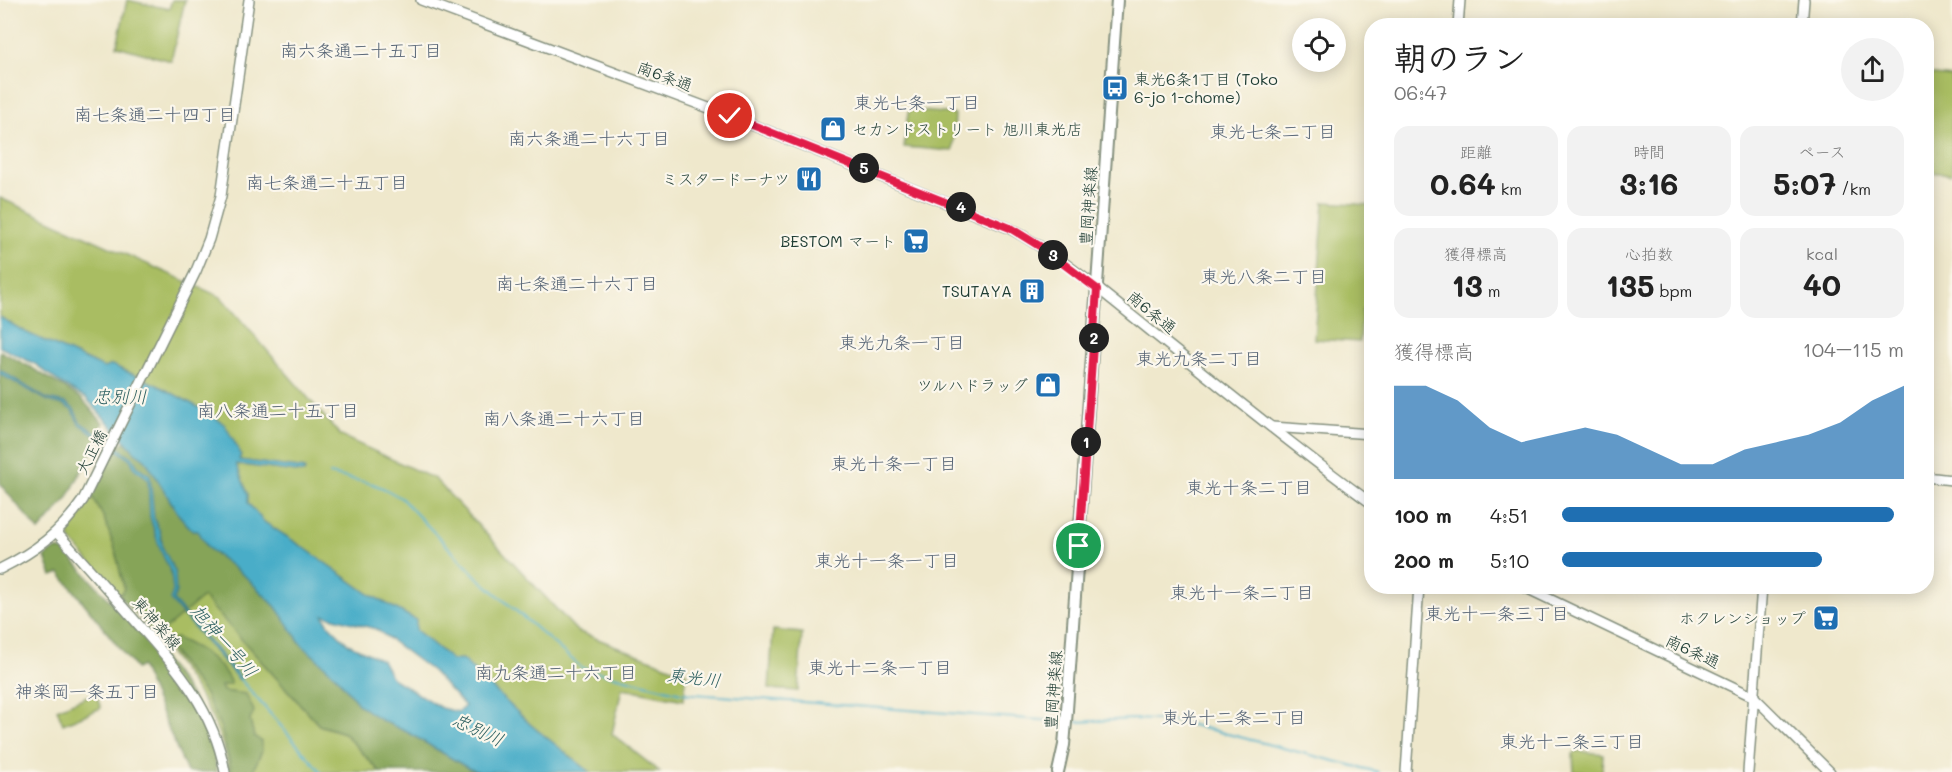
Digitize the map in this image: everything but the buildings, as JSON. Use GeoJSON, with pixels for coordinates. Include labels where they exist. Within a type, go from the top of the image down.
{"type":"FeatureCollection","features":[{"type":"Feature","properties":{"kind":"main road","name":"豊岡神楽線"},"geometry":{"type":"LineString","coordinates":[[1058,772],[1064,745],[1067,710],[1117,0]]}},
{"type":"Feature","properties":{"kind":"street","name":"大正橋"},"geometry":{"type":"LineString","coordinates":[[57,532],[76,510],[89,489],[179,309],[209,239],[221,196],[249,0]]}},
{"type":"Feature","properties":{"kind":"street","name":"南6条通"},"geometry":{"type":"LineString","coordinates":[[421,0],[730,116],[995,221],[1024,236],[1097,289],[1364,498]]}},
{"type":"Feature","properties":{"kind":"street"},"geometry":{"type":"LineString","coordinates":[[1459,18],[1460,0]]}},
{"type":"Feature","properties":{"kind":"street"},"geometry":{"type":"LineString","coordinates":[[1803,18],[1804,0]]}},
{"type":"Feature","properties":{"kind":"street"},"geometry":{"type":"LineString","coordinates":[[1272,427],[1364,434]]}},
{"type":"Feature","properties":{"kind":"street"},"geometry":{"type":"LineString","coordinates":[[1934,478],[1952,480]]}},
{"type":"Feature","properties":{"kind":"street"},"geometry":{"type":"LineString","coordinates":[[0,569],[33,552],[57,532]]}},
{"type":"Feature","properties":{"kind":"street","name":"東神楽線"},"geometry":{"type":"LineString","coordinates":[[57,532],[177,668],[199,700],[214,732],[225,772]]}},
{"type":"Feature","properties":{"kind":"street"},"geometry":{"type":"LineString","coordinates":[[1406,772],[1418,594]]}},
{"type":"Feature","properties":{"kind":"street","name":"南6条通"},"geometry":{"type":"LineString","coordinates":[[1539,594],[1754,697],[1830,772]]}},
{"type":"Feature","properties":{"kind":"street"},"geometry":{"type":"LineString","coordinates":[[1748,772],[1761,594]]}},
{"type":"Feature","properties":{"kind":"green space"},"geometry":{"type":"Polygon","coordinates":[[[127,0],[169,9],[172,0],[185,0],[171,61],[117,46],[127,0]]]}},
{"type":"Feature","properties":{"kind":"green space"},"geometry":{"type":"Polygon","coordinates":[[[1934,75],[1952,77],[1952,174],[1934,173],[1934,75]]]}},
{"type":"Feature","properties":{"kind":"green space"},"geometry":{"type":"Polygon","coordinates":[[[910,110],[955,114],[953,151],[904,147],[910,110]]]}},
{"type":"Feature","properties":{"kind":"green space"},"geometry":{"type":"Polygon","coordinates":[[[0,198],[221,297],[341,436],[435,479],[577,631],[686,673],[684,700],[622,688],[612,734],[660,772],[590,772],[531,725],[462,659],[452,660],[416,630],[416,620],[369,594],[264,522],[248,503],[248,494],[236,464],[304,473],[305,469],[239,460],[241,454],[233,440],[211,414],[157,385],[112,365],[104,368],[25,332],[0,317],[0,198]]]}},
{"type":"Feature","properties":{"kind":"green space"},"geometry":{"type":"Polygon","coordinates":[[[1324,202],[1364,205],[1364,310],[1362,310],[1360,342],[1314,339],[1324,202]]]}},
{"type":"Feature","properties":{"kind":"green space"},"geometry":{"type":"Polygon","coordinates":[[[0,351],[81,398],[103,423],[93,449],[67,499],[39,531],[0,484],[0,351]]]}},
{"type":"Feature","properties":{"kind":"green space"},"geometry":{"type":"Polygon","coordinates":[[[125,441],[145,459],[179,515],[193,531],[198,531],[208,548],[246,577],[276,607],[302,645],[337,677],[358,704],[381,720],[479,772],[380,772],[344,733],[319,725],[203,597],[157,636],[120,597],[124,588],[115,549],[104,518],[91,494],[112,451],[125,441]]]}},
{"type":"Feature","properties":{"kind":"green space"},"geometry":{"type":"Polygon","coordinates":[[[91,494],[104,518],[115,549],[124,588],[120,597],[70,539],[68,530],[91,494]]]}},
{"type":"Feature","properties":{"kind":"green space"},"geometry":{"type":"Polygon","coordinates":[[[56,549],[65,551],[172,669],[195,702],[211,733],[217,772],[187,772],[141,666],[136,669],[60,573],[52,576],[45,557],[56,549]]]}},
{"type":"Feature","properties":{"kind":"green space"},"geometry":{"type":"Polygon","coordinates":[[[203,596],[319,725],[344,733],[380,772],[229,772],[219,733],[211,716],[192,684],[157,636],[203,596]]]}},
{"type":"Feature","properties":{"kind":"green space"},"geometry":{"type":"Polygon","coordinates":[[[773,630],[802,633],[798,691],[769,689],[773,630]]]}},
{"type":"Feature","properties":{"kind":"green space"},"geometry":{"type":"Polygon","coordinates":[[[176,638],[216,662],[231,684],[221,686],[223,691],[246,694],[254,711],[250,720],[254,736],[261,741],[262,751],[254,768],[255,772],[232,772],[221,728],[204,693],[165,642],[176,638]]]}},
{"type":"Feature","properties":{"kind":"green space"},"geometry":{"type":"Polygon","coordinates":[[[95,693],[101,708],[63,724],[57,709],[95,693]]]}},
{"type":"Feature","properties":{"kind":"green space"},"geometry":{"type":"Polygon","coordinates":[[[1577,751],[1603,754],[1602,772],[1574,772],[1573,754],[1577,751]]]}},
{"type":"Feature","properties":{"kind":"water","name":"忠別川"},"geometry":{"type":"Polygon","coordinates":[[[0,317],[25,332],[104,368],[112,365],[157,385],[211,414],[225,425],[241,454],[239,460],[305,469],[304,473],[236,464],[248,494],[248,503],[264,522],[369,594],[416,620],[416,630],[452,660],[462,659],[531,725],[590,772],[479,772],[381,720],[358,704],[337,677],[302,645],[276,607],[246,577],[208,548],[198,531],[193,531],[179,515],[145,459],[135,452],[86,398],[63,385],[35,364],[0,347],[0,317]],[[323,615],[329,625],[348,644],[382,660],[392,678],[441,708],[458,712],[465,706],[432,671],[376,629],[323,615]]]}},
{"type":"Feature","properties":{"kind":"water"},"geometry":{"type":"Polygon","coordinates":[[[0,370],[47,399],[66,403],[74,409],[80,422],[132,457],[138,467],[150,475],[154,518],[163,548],[175,572],[176,592],[173,600],[241,678],[239,680],[170,600],[173,591],[171,573],[160,549],[150,517],[148,480],[145,476],[135,469],[130,459],[79,424],[72,410],[64,405],[48,401],[0,374],[0,370]]]}},
{"type":"Feature","properties":{"kind":"waterway","name":"東光川"},"geometry":{"type":"LineString","coordinates":[[330,474],[373,484],[401,498],[477,577],[582,668],[681,693],[1056,721]]}},
{"type":"Feature","properties":{"kind":"waterway","name":"旭神一号川"},"geometry":{"type":"LineString","coordinates":[[240,679],[321,772]]}},
{"type":"Feature","properties":{"kind":"waterway","name":"東光川"},"geometry":{"type":"LineString","coordinates":[[1076,722],[1133,719],[1176,721],[1378,772]]}},
{"type":"Feature","properties":{"kind":"place","name":"東光6条1丁目 (Toko 6-jo 1-chome)"},"geometry":{"type":"Point","coordinates":[1115,88]}},
{"type":"Feature","properties":{"kind":"place","name":"セカンドストリート 旭川東光店"},"geometry":{"type":"Point","coordinates":[833,129]}},
{"type":"Feature","properties":{"kind":"place","name":"ミスタードーナツ"},"geometry":{"type":"Point","coordinates":[809,179]}},
{"type":"Feature","properties":{"kind":"place","name":"BESTOM マート"},"geometry":{"type":"Point","coordinates":[916,241]}},
{"type":"Feature","properties":{"kind":"place","name":"TSUTAYA"},"geometry":{"type":"Point","coordinates":[1032,291]}},
{"type":"Feature","properties":{"kind":"place","name":"ツルハドラッグ"},"geometry":{"type":"Point","coordinates":[1048,385]}},
{"type":"Feature","properties":{"kind":"place","name":"ホクレンショップ"},"geometry":{"type":"Point","coordinates":[1826,618]}},
{"type":"Feature","properties":{"kind":"district","name":"南六条通二十五丁目"},"geometry":{"type":"Point","coordinates":[361,51]}},
{"type":"Feature","properties":{"kind":"district","name":"東光七条一丁目"},"geometry":{"type":"Point","coordinates":[917,103]}},
{"type":"Feature","properties":{"kind":"district","name":"南七条通二十四丁目"},"geometry":{"type":"Point","coordinates":[155,115]}},
{"type":"Feature","properties":{"kind":"district","name":"東光七条二丁目"},"geometry":{"type":"Point","coordinates":[1273,132]}},
{"type":"Feature","properties":{"kind":"district","name":"南六条通二十六丁目"},"geometry":{"type":"Point","coordinates":[589,139]}},
{"type":"Feature","properties":{"kind":"district","name":"南七条通二十五丁目"},"geometry":{"type":"Point","coordinates":[327,183]}},
{"type":"Feature","properties":{"kind":"district","name":"東光八条二丁目"},"geometry":{"type":"Point","coordinates":[1264,277]}},
{"type":"Feature","properties":{"kind":"district","name":"南七条通二十六丁目"},"geometry":{"type":"Point","coordinates":[577,284]}},
{"type":"Feature","properties":{"kind":"district","name":"東光九条一丁目"},"geometry":{"type":"Point","coordinates":[902,343]}},
{"type":"Feature","properties":{"kind":"district","name":"東光九条二丁目"},"geometry":{"type":"Point","coordinates":[1199,359]}},
{"type":"Feature","properties":{"kind":"district","name":"南八条通二十五丁目"},"geometry":{"type":"Point","coordinates":[278,411]}},
{"type":"Feature","properties":{"kind":"district","name":"南八条通二十六丁目"},"geometry":{"type":"Point","coordinates":[564,419]}},
{"type":"Feature","properties":{"kind":"district","name":"東光十条一丁目"},"geometry":{"type":"Point","coordinates":[894,464]}},
{"type":"Feature","properties":{"kind":"district","name":"東光十条二丁目"},"geometry":{"type":"Point","coordinates":[1249,488]}},
{"type":"Feature","properties":{"kind":"district","name":"東光十一条一丁目"},"geometry":{"type":"Point","coordinates":[887,561]}},
{"type":"Feature","properties":{"kind":"district","name":"東光十一条二丁目"},"geometry":{"type":"Point","coordinates":[1242,593]}},
{"type":"Feature","properties":{"kind":"district","name":"東光十一条三丁目"},"geometry":{"type":"Point","coordinates":[1497,614]}},
{"type":"Feature","properties":{"kind":"district","name":"東光十二条一丁目"},"geometry":{"type":"Point","coordinates":[880,668]}},
{"type":"Feature","properties":{"kind":"district","name":"南九条通二十六丁目"},"geometry":{"type":"Point","coordinates":[556,673]}},
{"type":"Feature","properties":{"kind":"district","name":"神楽岡一条五丁目"},"geometry":{"type":"Point","coordinates":[87,692]}},
{"type":"Feature","properties":{"kind":"district","name":"東光十二条二丁目"},"geometry":{"type":"Point","coordinates":[1234,718]}},
{"type":"Feature","properties":{"kind":"district","name":"東光十二条三丁目"},"geometry":{"type":"Point","coordinates":[1572,742]}},
{"type":"Feature","properties":{"kind":"route"},"geometry":{"type":"LineString","coordinates":[[730,116],[900,182],[1010,228],[1041,247],[1097,289],[1079,546]]}}]}
